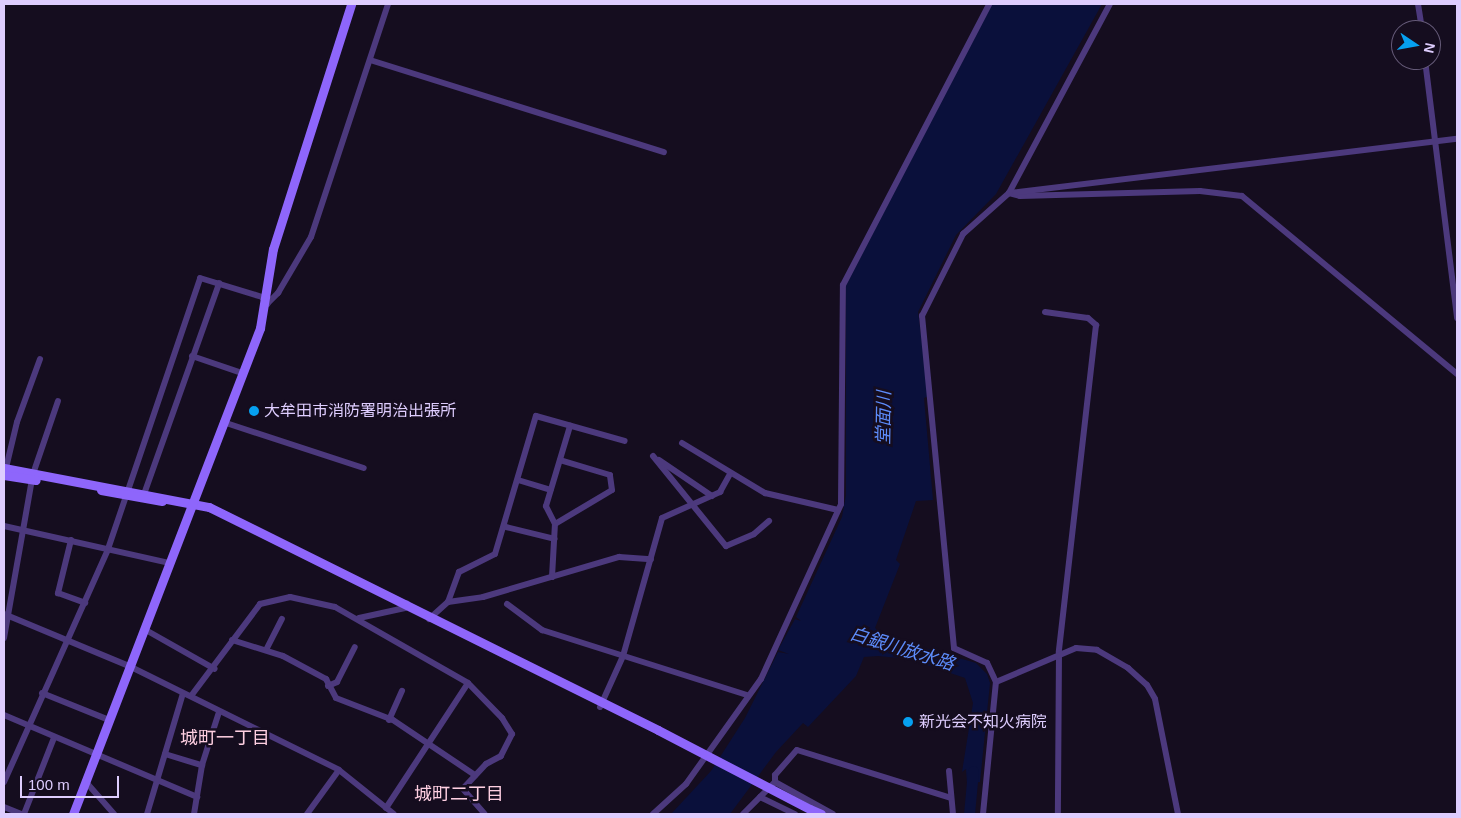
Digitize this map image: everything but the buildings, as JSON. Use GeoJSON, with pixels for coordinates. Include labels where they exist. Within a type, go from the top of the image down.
{"type":"FeatureCollection","features":[{"type":"Feature","properties":{"kind":"street"},"geometry":{"type":"LineString","coordinates":[[267,304],[273,249],[351,4]]}},
{"type":"Feature","properties":{"kind":"street"},"geometry":{"type":"LineString","coordinates":[[73,814],[267,304],[311,237],[388,4]]}},
{"type":"Feature","properties":{"kind":"street"},"geometry":{"type":"LineString","coordinates":[[653,814],[686,784],[762,676],[838,510],[843,493],[844,280],[989,4]]}},
{"type":"Feature","properties":{"kind":"street"},"geometry":{"type":"LineString","coordinates":[[983,814],[996,682],[987,663],[954,648],[922,316],[963,234],[1009,193],[1110,4]]}},
{"type":"Feature","properties":{"kind":"street"},"geometry":{"type":"LineString","coordinates":[[1418,4],[1420,20]]}},
{"type":"Feature","properties":{"kind":"street"},"geometry":{"type":"LineString","coordinates":[[370,60],[664,152]]}},
{"type":"Feature","properties":{"kind":"street"},"geometry":{"type":"LineString","coordinates":[[1426,70],[1457,318]]}},
{"type":"Feature","properties":{"kind":"street"},"geometry":{"type":"LineString","coordinates":[[1009,193],[1457,139]]}},
{"type":"Feature","properties":{"kind":"street"},"geometry":{"type":"LineString","coordinates":[[1009,193],[1020,196],[1200,192],[1242,196],[1457,374]]}},
{"type":"Feature","properties":{"kind":"street"},"geometry":{"type":"LineString","coordinates":[[4,782],[26,726],[69,640],[108,549],[200,278],[262,297],[267,304]]}},
{"type":"Feature","properties":{"kind":"street"},"geometry":{"type":"LineString","coordinates":[[144,494],[219,283]]}},
{"type":"Feature","properties":{"kind":"street"},"geometry":{"type":"LineString","coordinates":[[1045,312],[1088,318],[1096,325],[1060,652],[1058,814]]}},
{"type":"Feature","properties":{"kind":"street"},"geometry":{"type":"LineString","coordinates":[[192,356],[242,373]]}},
{"type":"Feature","properties":{"kind":"street"},"geometry":{"type":"LineString","coordinates":[[40,359],[17,422],[5,472],[144,494],[231,516],[601,704],[808,812],[821,814]]}},
{"type":"Feature","properties":{"kind":"street"},"geometry":{"type":"LineString","coordinates":[[4,638],[7,615],[26,529],[33,477],[58,401]]}},
{"type":"Feature","properties":{"kind":"street"},"geometry":{"type":"LineString","coordinates":[[448,602],[454,578],[495,554],[506,526],[536,416],[625,441]]}},
{"type":"Feature","properties":{"kind":"street"},"geometry":{"type":"LineString","coordinates":[[223,422],[364,468]]}},
{"type":"Feature","properties":{"kind":"street"},"geometry":{"type":"LineString","coordinates":[[552,577],[555,524],[546,506],[570,426]]}},
{"type":"Feature","properties":{"kind":"street"},"geometry":{"type":"LineString","coordinates":[[682,443],[730,474],[772,496],[838,510]]}},
{"type":"Feature","properties":{"kind":"street"},"geometry":{"type":"LineString","coordinates":[[712,496],[653,456],[726,546],[754,534],[769,521]]}},
{"type":"Feature","properties":{"kind":"street"},"geometry":{"type":"LineString","coordinates":[[555,524],[612,490],[610,475],[560,460]]}},
{"type":"Feature","properties":{"kind":"street"},"geometry":{"type":"LineString","coordinates":[[601,704],[622,656],[662,518],[693,506],[712,496],[730,474]]}},
{"type":"Feature","properties":{"kind":"street"},"geometry":{"type":"LineString","coordinates":[[518,480],[551,490]]}},
{"type":"Feature","properties":{"kind":"street"},"geometry":{"type":"LineString","coordinates":[[4,526],[26,529],[170,563]]}},
{"type":"Feature","properties":{"kind":"street"},"geometry":{"type":"LineString","coordinates":[[506,526],[555,539]]}},
{"type":"Feature","properties":{"kind":"street"},"geometry":{"type":"LineString","coordinates":[[71,540],[58,593],[85,603]]}},
{"type":"Feature","properties":{"kind":"street"},"geometry":{"type":"LineString","coordinates":[[430,618],[448,602],[483,597],[619,557],[651,559]]}},
{"type":"Feature","properties":{"kind":"street"},"geometry":{"type":"LineString","coordinates":[[191,696],[215,668],[253,608],[290,597],[335,607],[359,618],[468,683],[490,701],[512,734],[501,756],[474,775],[463,789],[485,814]]}},
{"type":"Feature","properties":{"kind":"street"},"geometry":{"type":"LineString","coordinates":[[507,604],[526,614],[531,625],[747,695]]}},
{"type":"Feature","properties":{"kind":"street"},"geometry":{"type":"LineString","coordinates":[[359,618],[406,606]]}},
{"type":"Feature","properties":{"kind":"street"},"geometry":{"type":"LineString","coordinates":[[7,615],[129,666],[339,770],[394,814]]}},
{"type":"Feature","properties":{"kind":"street"},"geometry":{"type":"LineString","coordinates":[[266,650],[282,619]]}},
{"type":"Feature","properties":{"kind":"street"},"geometry":{"type":"LineString","coordinates":[[144,629],[215,668]]}},
{"type":"Feature","properties":{"kind":"street"},"geometry":{"type":"LineString","coordinates":[[232,640],[266,650],[326,679],[336,698],[389,720],[428,742],[474,775]]}},
{"type":"Feature","properties":{"kind":"street"},"geometry":{"type":"LineString","coordinates":[[328,686],[336,682],[355,647]]}},
{"type":"Feature","properties":{"kind":"street"},"geometry":{"type":"LineString","coordinates":[[996,682],[1060,652],[1096,650],[1147,685],[1160,716],[1178,814]]}},
{"type":"Feature","properties":{"kind":"street"},"geometry":{"type":"LineString","coordinates":[[386,808],[468,683]]}},
{"type":"Feature","properties":{"kind":"street"},"geometry":{"type":"LineString","coordinates":[[389,720],[402,691]]}},
{"type":"Feature","properties":{"kind":"street"},"geometry":{"type":"LineString","coordinates":[[42,693],[109,720]]}},
{"type":"Feature","properties":{"kind":"street"},"geometry":{"type":"LineString","coordinates":[[147,814],[183,694]]}},
{"type":"Feature","properties":{"kind":"street"},"geometry":{"type":"LineString","coordinates":[[194,814],[202,765],[219,712]]}},
{"type":"Feature","properties":{"kind":"street"},"geometry":{"type":"LineString","coordinates":[[4,715],[197,798]]}},
{"type":"Feature","properties":{"kind":"street"},"geometry":{"type":"LineString","coordinates":[[4,807],[22,814],[54,738]]}},
{"type":"Feature","properties":{"kind":"street"},"geometry":{"type":"LineString","coordinates":[[743,814],[775,782],[775,775],[797,750],[951,798]]}},
{"type":"Feature","properties":{"kind":"street"},"geometry":{"type":"LineString","coordinates":[[166,754],[202,765]]}},
{"type":"Feature","properties":{"kind":"street"},"geometry":{"type":"LineString","coordinates":[[307,814],[339,770]]}},
{"type":"Feature","properties":{"kind":"street"},"geometry":{"type":"LineString","coordinates":[[949,771],[953,814]]}},
{"type":"Feature","properties":{"kind":"street"},"geometry":{"type":"LineString","coordinates":[[85,781],[114,814]]}},
{"type":"Feature","properties":{"kind":"street"},"geometry":{"type":"LineString","coordinates":[[775,782],[833,814]]}},
{"type":"Feature","properties":{"kind":"street"},"geometry":{"type":"LineString","coordinates":[[760,797],[795,814]]}},
{"type":"Feature","properties":{"kind":"water","name":"堂面川"},"geometry":{"type":"Polygon","coordinates":[[[992,4],[1102,4],[996,194],[956,235],[918,312],[929,396],[924,398],[933,500],[916,501],[896,560],[900,564],[875,628],[887,637],[976,663],[987,674],[990,683],[980,782],[967,784],[966,769],[962,772],[973,703],[965,678],[909,659],[878,656],[864,657],[856,676],[808,727],[803,723],[776,752],[730,814],[671,814],[711,771],[745,718],[778,652],[789,654],[778,650],[795,619],[801,621],[796,617],[842,517],[846,495],[846,285],[992,4]]]}},
{"type":"Feature","properties":{"kind":"waterway","name":"白銀川放水路"},"geometry":{"type":"LineString","coordinates":[[969,814],[973,771]]}},
{"type":"Feature","properties":{"kind":"place","name":"大牟田市消防署明治出張所"},"geometry":{"type":"Point","coordinates":[254,411]}},
{"type":"Feature","properties":{"kind":"place","name":"新光会不知火病院"},"geometry":{"type":"Point","coordinates":[908,722]}},
{"type":"Feature","properties":{"kind":"district","name":"城町一丁目"},"geometry":{"type":"Point","coordinates":[225,738]}},
{"type":"Feature","properties":{"kind":"district","name":"城町二丁目"},"geometry":{"type":"Point","coordinates":[459,794]}}]}
